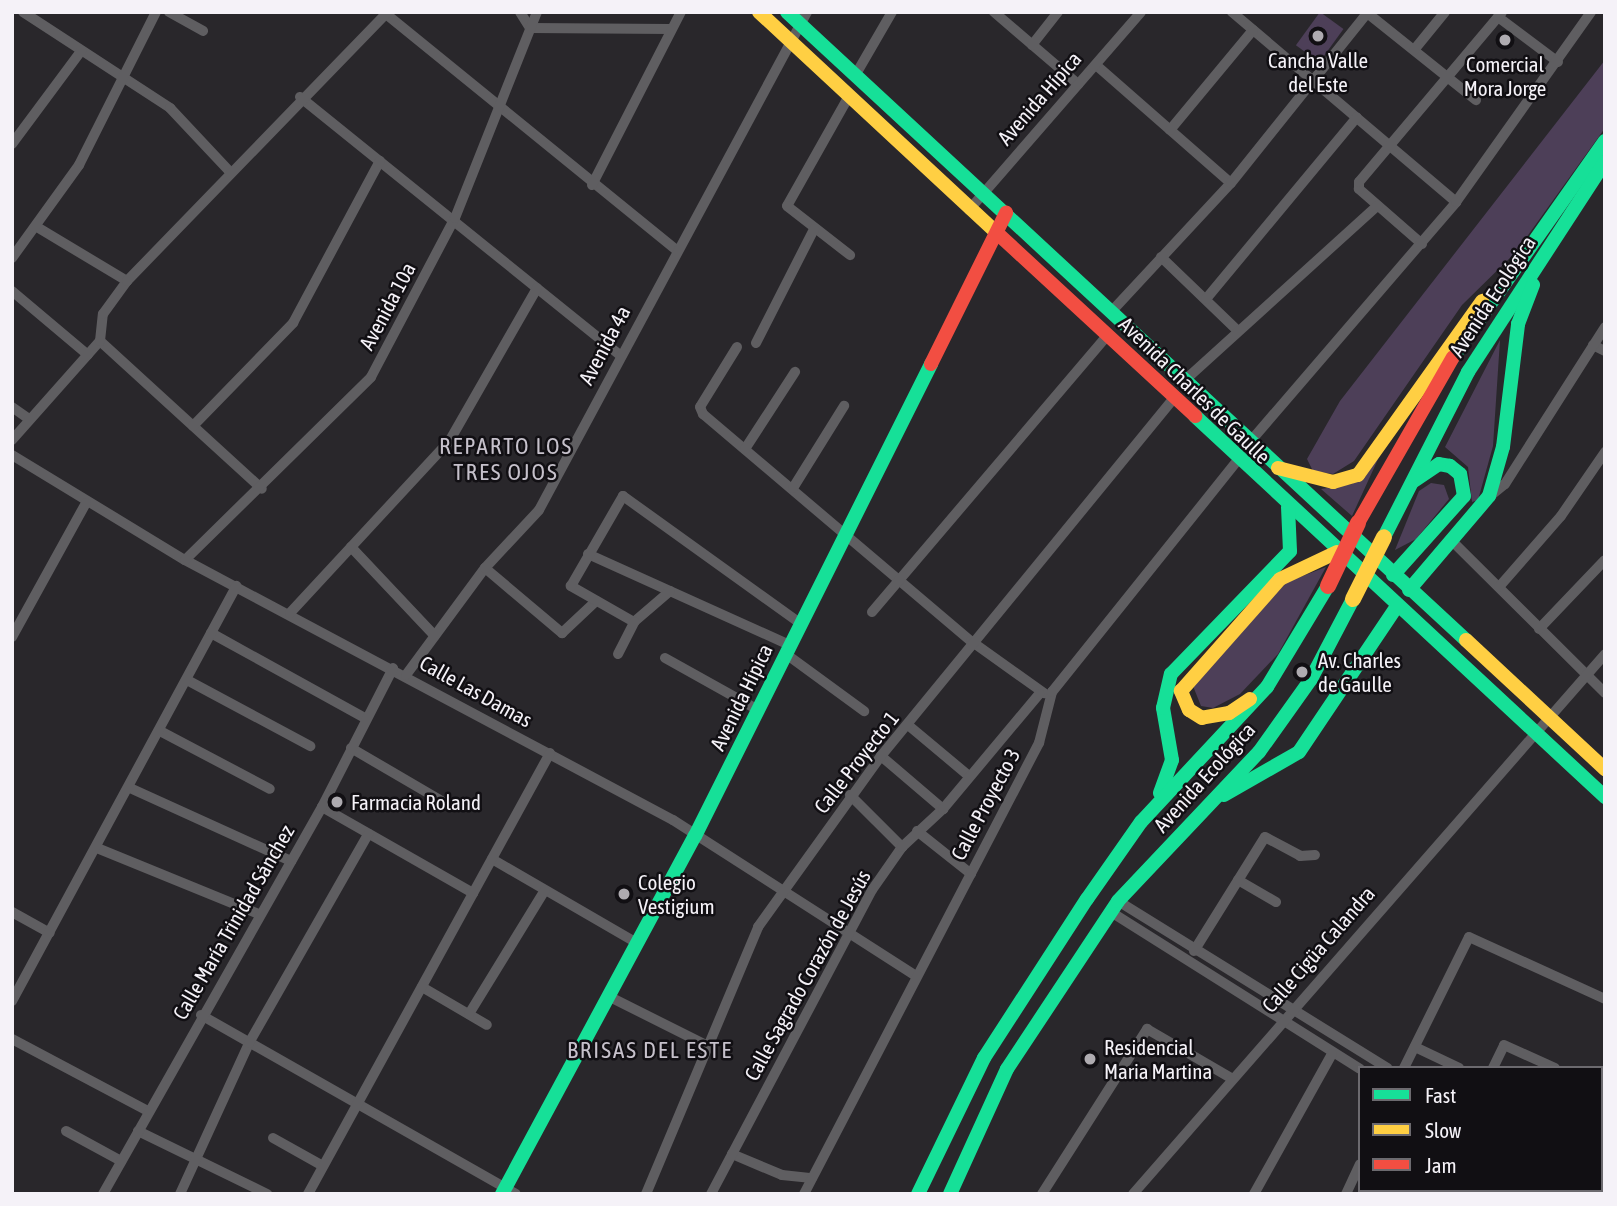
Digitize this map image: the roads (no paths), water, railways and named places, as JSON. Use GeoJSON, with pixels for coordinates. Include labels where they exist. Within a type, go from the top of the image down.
{"type":"FeatureCollection","features":[{"type":"Feature","properties":{"kind":"main road","name":"Avenida Charles de Gaulle"},"geometry":{"type":"LineString","coordinates":[[759,12],[969,211],[1107,335],[1172,400],[1605,797]]}},
{"type":"Feature","properties":{"kind":"main road","name":"Avenida Charles de Gaulle"},"geometry":{"type":"LineString","coordinates":[[787,12],[804,18],[856,74],[1249,443],[1392,575],[1548,713],[1605,769]]}},
{"type":"Feature","properties":{"kind":"main road","name":"Avenida Ecológica"},"geometry":{"type":"LineString","coordinates":[[1154,806],[1241,719],[1267,687],[1328,586],[1359,523],[1434,386],[1605,141]]}},
{"type":"Feature","properties":{"kind":"main road","name":"Avenida Ecológica"},"geometry":{"type":"LineString","coordinates":[[950,1194],[1007,1069],[1115,906],[1259,752],[1311,679],[1468,372],[1605,162]]}},
{"type":"Feature","properties":{"kind":"main road","name":"Avenida Hípica"},"geometry":{"type":"LineString","coordinates":[[508,1192],[608,996],[695,836],[1006,213]]}},
{"type":"Feature","properties":{"kind":"main road"},"geometry":{"type":"LineString","coordinates":[[1409,590],[1489,496],[1503,447],[1518,324],[1538,263]]}},
{"type":"Feature","properties":{"kind":"main road"},"geometry":{"type":"LineString","coordinates":[[1278,468],[1333,482],[1358,475],[1463,321],[1501,288]]}},
{"type":"Feature","properties":{"kind":"main road"},"geometry":{"type":"LineString","coordinates":[[1392,575],[1464,496],[1460,474],[1450,466],[1439,464],[1410,483]]}},
{"type":"Feature","properties":{"kind":"main road"},"geometry":{"type":"LineString","coordinates":[[918,1194],[984,1058],[1154,806],[1172,760],[1163,708],[1171,674],[1290,551],[1288,507]]}},
{"type":"Feature","properties":{"kind":"main road"},"geometry":{"type":"LineString","coordinates":[[1267,687],[1214,718],[1189,710],[1181,691],[1206,656],[1280,579],[1309,560],[1337,552]]}},
{"type":"Feature","properties":{"kind":"main road"},"geometry":{"type":"LineString","coordinates":[[1215,799],[1272,773],[1298,752],[1397,606]]}},
{"type":"Feature","properties":{"kind":"street"},"geometry":{"type":"LineString","coordinates":[[23,12],[170,108],[230,172]]}},
{"type":"Feature","properties":{"kind":"street"},"geometry":{"type":"LineString","coordinates":[[12,258],[37,227],[79,165],[121,74],[156,12]]}},
{"type":"Feature","properties":{"kind":"street"},"geometry":{"type":"LineString","coordinates":[[169,12],[203,31]]}},
{"type":"Feature","properties":{"kind":"street"},"geometry":{"type":"LineString","coordinates":[[520,12],[530,28],[670,29]]}},
{"type":"Feature","properties":{"kind":"street","name":"Avenida 10a"},"geometry":{"type":"LineString","coordinates":[[185,560],[262,489],[371,376],[455,218],[496,107],[537,12]]}},
{"type":"Feature","properties":{"kind":"street"},"geometry":{"type":"LineString","coordinates":[[593,185],[681,12]]}},
{"type":"Feature","properties":{"kind":"street"},"geometry":{"type":"LineString","coordinates":[[856,74],[892,12]]}},
{"type":"Feature","properties":{"kind":"street"},"geometry":{"type":"LineString","coordinates":[[994,12],[1078,84]]}},
{"type":"Feature","properties":{"kind":"street"},"geometry":{"type":"LineString","coordinates":[[1032,45],[1058,12]]}},
{"type":"Feature","properties":{"kind":"street","name":"Avenida Hípica"},"geometry":{"type":"LineString","coordinates":[[969,211],[1141,12]]}},
{"type":"Feature","properties":{"kind":"street"},"geometry":{"type":"LineString","coordinates":[[1232,12],[1456,202]]}},
{"type":"Feature","properties":{"kind":"street"},"geometry":{"type":"LineString","coordinates":[[1414,50],[1445,12]]}},
{"type":"Feature","properties":{"kind":"street"},"geometry":{"type":"LineString","coordinates":[[1249,443],[1456,202],[1591,12]]}},
{"type":"Feature","properties":{"kind":"street"},"geometry":{"type":"LineString","coordinates":[[12,440],[100,341],[103,314],[127,281],[300,97],[387,13],[496,107],[676,250]]}},
{"type":"Feature","properties":{"kind":"street"},"geometry":{"type":"LineString","coordinates":[[1111,312],[1231,183],[1315,82],[1367,13],[1476,100]]}},
{"type":"Feature","properties":{"kind":"street"},"geometry":{"type":"LineString","coordinates":[[1422,244],[1358,187],[1500,15],[1558,62]]}},
{"type":"Feature","properties":{"kind":"street","name":"Avenida 4a"},"geometry":{"type":"LineString","coordinates":[[406,675],[485,568],[539,510],[676,250],[804,18]]}},
{"type":"Feature","properties":{"kind":"street"},"geometry":{"type":"LineString","coordinates":[[1170,130],[1253,30]]}},
{"type":"Feature","properties":{"kind":"street"},"geometry":{"type":"LineString","coordinates":[[12,144],[81,51]]}},
{"type":"Feature","properties":{"kind":"street"},"geometry":{"type":"LineString","coordinates":[[1096,65],[1231,183]]}},
{"type":"Feature","properties":{"kind":"street"},"geometry":{"type":"LineString","coordinates":[[849,96],[787,206],[849,255]]}},
{"type":"Feature","properties":{"kind":"street"},"geometry":{"type":"LineString","coordinates":[[300,97],[455,218],[621,356]]}},
{"type":"Feature","properties":{"kind":"street"},"geometry":{"type":"LineString","coordinates":[[1206,299],[1357,117]]}},
{"type":"Feature","properties":{"kind":"street"},"geometry":{"type":"LineString","coordinates":[[193,426],[293,323],[380,161]]}},
{"type":"Feature","properties":{"kind":"street"},"geometry":{"type":"LineString","coordinates":[[1184,381],[1377,205]]}},
{"type":"Feature","properties":{"kind":"street"},"geometry":{"type":"LineString","coordinates":[[37,227],[127,281]]}},
{"type":"Feature","properties":{"kind":"street"},"geometry":{"type":"LineString","coordinates":[[756,343],[814,229]]}},
{"type":"Feature","properties":{"kind":"street"},"geometry":{"type":"LineString","coordinates":[[1161,257],[1238,331]]}},
{"type":"Feature","properties":{"kind":"street"},"geometry":{"type":"LineString","coordinates":[[289,613],[450,440],[537,288]]}},
{"type":"Feature","properties":{"kind":"street"},"geometry":{"type":"LineString","coordinates":[[12,291],[88,355]]}},
{"type":"Feature","properties":{"kind":"street"},"geometry":{"type":"LineString","coordinates":[[1489,496],[1505,484],[1605,327]]}},
{"type":"Feature","properties":{"kind":"street"},"geometry":{"type":"LineString","coordinates":[[872,612],[1107,335]]}},
{"type":"Feature","properties":{"kind":"street"},"geometry":{"type":"LineString","coordinates":[[100,341],[262,489]]}},
{"type":"Feature","properties":{"kind":"street"},"geometry":{"type":"LineString","coordinates":[[1593,345],[1605,351]]}},
{"type":"Feature","properties":{"kind":"street"},"geometry":{"type":"LineString","coordinates":[[737,347],[701,407],[745,449],[971,641],[1039,694],[1052,692]]}},
{"type":"Feature","properties":{"kind":"street"},"geometry":{"type":"LineString","coordinates":[[745,449],[795,372]]}},
{"type":"Feature","properties":{"kind":"street","name":"Calle Proyecto 1"},"geometry":{"type":"LineString","coordinates":[[646,1194],[706,1045],[758,927],[786,892],[850,795],[908,725],[971,641],[1172,400]]}},
{"type":"Feature","properties":{"kind":"street"},"geometry":{"type":"LineString","coordinates":[[793,488],[844,406]]}},
{"type":"Feature","properties":{"kind":"street"},"geometry":{"type":"LineString","coordinates":[[12,407],[29,419]]}},
{"type":"Feature","properties":{"kind":"street"},"geometry":{"type":"LineString","coordinates":[[1499,587],[1561,516],[1605,452]]}},
{"type":"Feature","properties":{"kind":"street","name":"Calle Las Damas"},"geometry":{"type":"LineString","coordinates":[[12,455],[86,503],[185,560],[406,675],[695,836],[914,975]]}},
{"type":"Feature","properties":{"kind":"street","name":"Calle Proyecto 3"},"geometry":{"type":"LineString","coordinates":[[804,1194],[914,975],[1040,743],[1052,692],[1238,460]]}},
{"type":"Feature","properties":{"kind":"street"},"geometry":{"type":"LineString","coordinates":[[634,622],[569,583],[623,496],[800,624]]}},
{"type":"Feature","properties":{"kind":"street"},"geometry":{"type":"LineString","coordinates":[[12,637],[86,503]]}},
{"type":"Feature","properties":{"kind":"street"},"geometry":{"type":"LineString","coordinates":[[1452,541],[1605,693]]}},
{"type":"Feature","properties":{"kind":"street"},"geometry":{"type":"LineString","coordinates":[[351,547],[435,636]]}},
{"type":"Feature","properties":{"kind":"street"},"geometry":{"type":"LineString","coordinates":[[588,554],[670,591],[788,650],[864,711]]}},
{"type":"Feature","properties":{"kind":"street"},"geometry":{"type":"LineString","coordinates":[[1539,629],[1605,560]]}},
{"type":"Feature","properties":{"kind":"street"},"geometry":{"type":"LineString","coordinates":[[485,568],[562,633],[596,601]]}},
{"type":"Feature","properties":{"kind":"street"},"geometry":{"type":"LineString","coordinates":[[12,1001],[130,788],[236,586]]}},
{"type":"Feature","properties":{"kind":"street"},"geometry":{"type":"LineString","coordinates":[[618,654],[634,622],[670,591]]}},
{"type":"Feature","properties":{"kind":"street"},"geometry":{"type":"LineString","coordinates":[[211,633],[365,718]]}},
{"type":"Feature","properties":{"kind":"street","name":"Calle Cigüa Calandra"},"geometry":{"type":"LineString","coordinates":[[1133,1194],[1532,730],[1605,654]]}},
{"type":"Feature","properties":{"kind":"street"},"geometry":{"type":"LineString","coordinates":[[665,657],[758,710]]}},
{"type":"Feature","properties":{"kind":"street","name":"Calle María Trinidad Sánchez"},"geometry":{"type":"LineString","coordinates":[[103,1194],[201,1015],[322,807],[365,718],[393,668]]}},
{"type":"Feature","properties":{"kind":"street"},"geometry":{"type":"LineString","coordinates":[[187,680],[310,746]]}},
{"type":"Feature","properties":{"kind":"street","name":"Calle Sagrado Corazón de Jesús"},"geometry":{"type":"LineString","coordinates":[[711,1194],[849,933],[902,847],[943,809],[1039,694]]}},
{"type":"Feature","properties":{"kind":"street"},"geometry":{"type":"LineString","coordinates":[[908,725],[970,776]]}},
{"type":"Feature","properties":{"kind":"street"},"geometry":{"type":"LineString","coordinates":[[160,731],[270,789]]}},
{"type":"Feature","properties":{"kind":"street"},"geometry":{"type":"LineString","coordinates":[[351,748],[447,803]]}},
{"type":"Feature","properties":{"kind":"street"},"geometry":{"type":"LineString","coordinates":[[307,1194],[550,753]]}},
{"type":"Feature","properties":{"kind":"street"},"geometry":{"type":"LineString","coordinates":[[881,756],[943,809]]}},
{"type":"Feature","properties":{"kind":"street"},"geometry":{"type":"LineString","coordinates":[[130,788],[290,861]]}},
{"type":"Feature","properties":{"kind":"street"},"geometry":{"type":"LineString","coordinates":[[850,795],[902,847]]}},
{"type":"Feature","properties":{"kind":"street"},"geometry":{"type":"LineString","coordinates":[[322,807],[473,893]]}},
{"type":"Feature","properties":{"kind":"street"},"geometry":{"type":"LineString","coordinates":[[917,831],[971,874]]}},
{"type":"Feature","properties":{"kind":"street"},"geometry":{"type":"LineString","coordinates":[[180,1194],[250,1043],[368,834]]}},
{"type":"Feature","properties":{"kind":"street"},"geometry":{"type":"LineString","coordinates":[[1189,959],[1265,837],[1300,856],[1315,855]]}},
{"type":"Feature","properties":{"kind":"street"},"geometry":{"type":"LineString","coordinates":[[97,848],[259,914]]}},
{"type":"Feature","properties":{"kind":"street"},"geometry":{"type":"LineString","coordinates":[[492,859],[637,943]]}},
{"type":"Feature","properties":{"kind":"street"},"geometry":{"type":"LineString","coordinates":[[1238,880],[1276,902]]}},
{"type":"Feature","properties":{"kind":"street"},"geometry":{"type":"LineString","coordinates":[[469,1014],[545,890]]}},
{"type":"Feature","properties":{"kind":"street"},"geometry":{"type":"LineString","coordinates":[[1115,906],[1197,946],[1290,1011],[1384,1066]]}},
{"type":"Feature","properties":{"kind":"street"},"geometry":{"type":"LineString","coordinates":[[1115,906],[1281,1022],[1358,1068]]}},
{"type":"Feature","properties":{"kind":"street"},"geometry":{"type":"LineString","coordinates":[[12,912],[50,933]]}},
{"type":"Feature","properties":{"kind":"street"},"geometry":{"type":"LineString","coordinates":[[1405,1066],[1469,937],[1605,999]]}},
{"type":"Feature","properties":{"kind":"street"},"geometry":{"type":"LineString","coordinates":[[422,987],[487,1025]]}},
{"type":"Feature","properties":{"kind":"street"},"geometry":{"type":"LineString","coordinates":[[608,996],[706,1045]]}},
{"type":"Feature","properties":{"kind":"street"},"geometry":{"type":"LineString","coordinates":[[201,1015],[508,1192]]}},
{"type":"Feature","properties":{"kind":"street"},"geometry":{"type":"LineString","coordinates":[[1042,1194],[1147,1028],[1231,1078]]}},
{"type":"Feature","properties":{"kind":"street"},"geometry":{"type":"LineString","coordinates":[[12,1039],[148,1111]]}},
{"type":"Feature","properties":{"kind":"street"},"geometry":{"type":"LineString","coordinates":[[1494,1066],[1504,1045],[1551,1066]]}},
{"type":"Feature","properties":{"kind":"street"},"geometry":{"type":"LineString","coordinates":[[1415,1047],[1455,1066]]}},
{"type":"Feature","properties":{"kind":"street"},"geometry":{"type":"LineString","coordinates":[[1254,1194],[1332,1054]]}},
{"type":"Feature","properties":{"kind":"street"},"geometry":{"type":"LineString","coordinates":[[138,1130],[196,1163],[267,1194]]}},
{"type":"Feature","properties":{"kind":"street"},"geometry":{"type":"LineString","coordinates":[[66,1131],[121,1161]]}},
{"type":"Feature","properties":{"kind":"street"},"geometry":{"type":"LineString","coordinates":[[273,1138],[323,1166]]}},
{"type":"Feature","properties":{"kind":"street"},"geometry":{"type":"LineString","coordinates":[[732,1154],[782,1175],[812,1178]]}},
{"type":"Feature","properties":{"kind":"street"},"geometry":{"type":"LineString","coordinates":[[1346,1194],[1358,1171]]}},
{"type":"Feature","properties":{"kind":"place","name":"Cancha Valle del Este"},"geometry":{"type":"Point","coordinates":[1318,36]}},
{"type":"Feature","properties":{"kind":"place","name":"Comercial Mora Jorge"},"geometry":{"type":"Point","coordinates":[1505,40]}},
{"type":"Feature","properties":{"kind":"place","name":"Av. Charles de Gaulle"},"geometry":{"type":"Point","coordinates":[1302,672]}},
{"type":"Feature","properties":{"kind":"place","name":"Farmacia Roland"},"geometry":{"type":"Point","coordinates":[337,802]}},
{"type":"Feature","properties":{"kind":"place","name":"Colegio Vestigium"},"geometry":{"type":"Point","coordinates":[624,894]}},
{"type":"Feature","properties":{"kind":"place","name":"Residencial Maria Martina"},"geometry":{"type":"Point","coordinates":[1090,1059]}},
{"type":"Feature","properties":{"kind":"district","name":"REPARTO LOS TRES OJOS"},"geometry":{"type":"Point","coordinates":[506,459]}},
{"type":"Feature","properties":{"kind":"district","name":"BRISAS DEL ESTE"},"geometry":{"type":"Point","coordinates":[650,1050]}}]}
